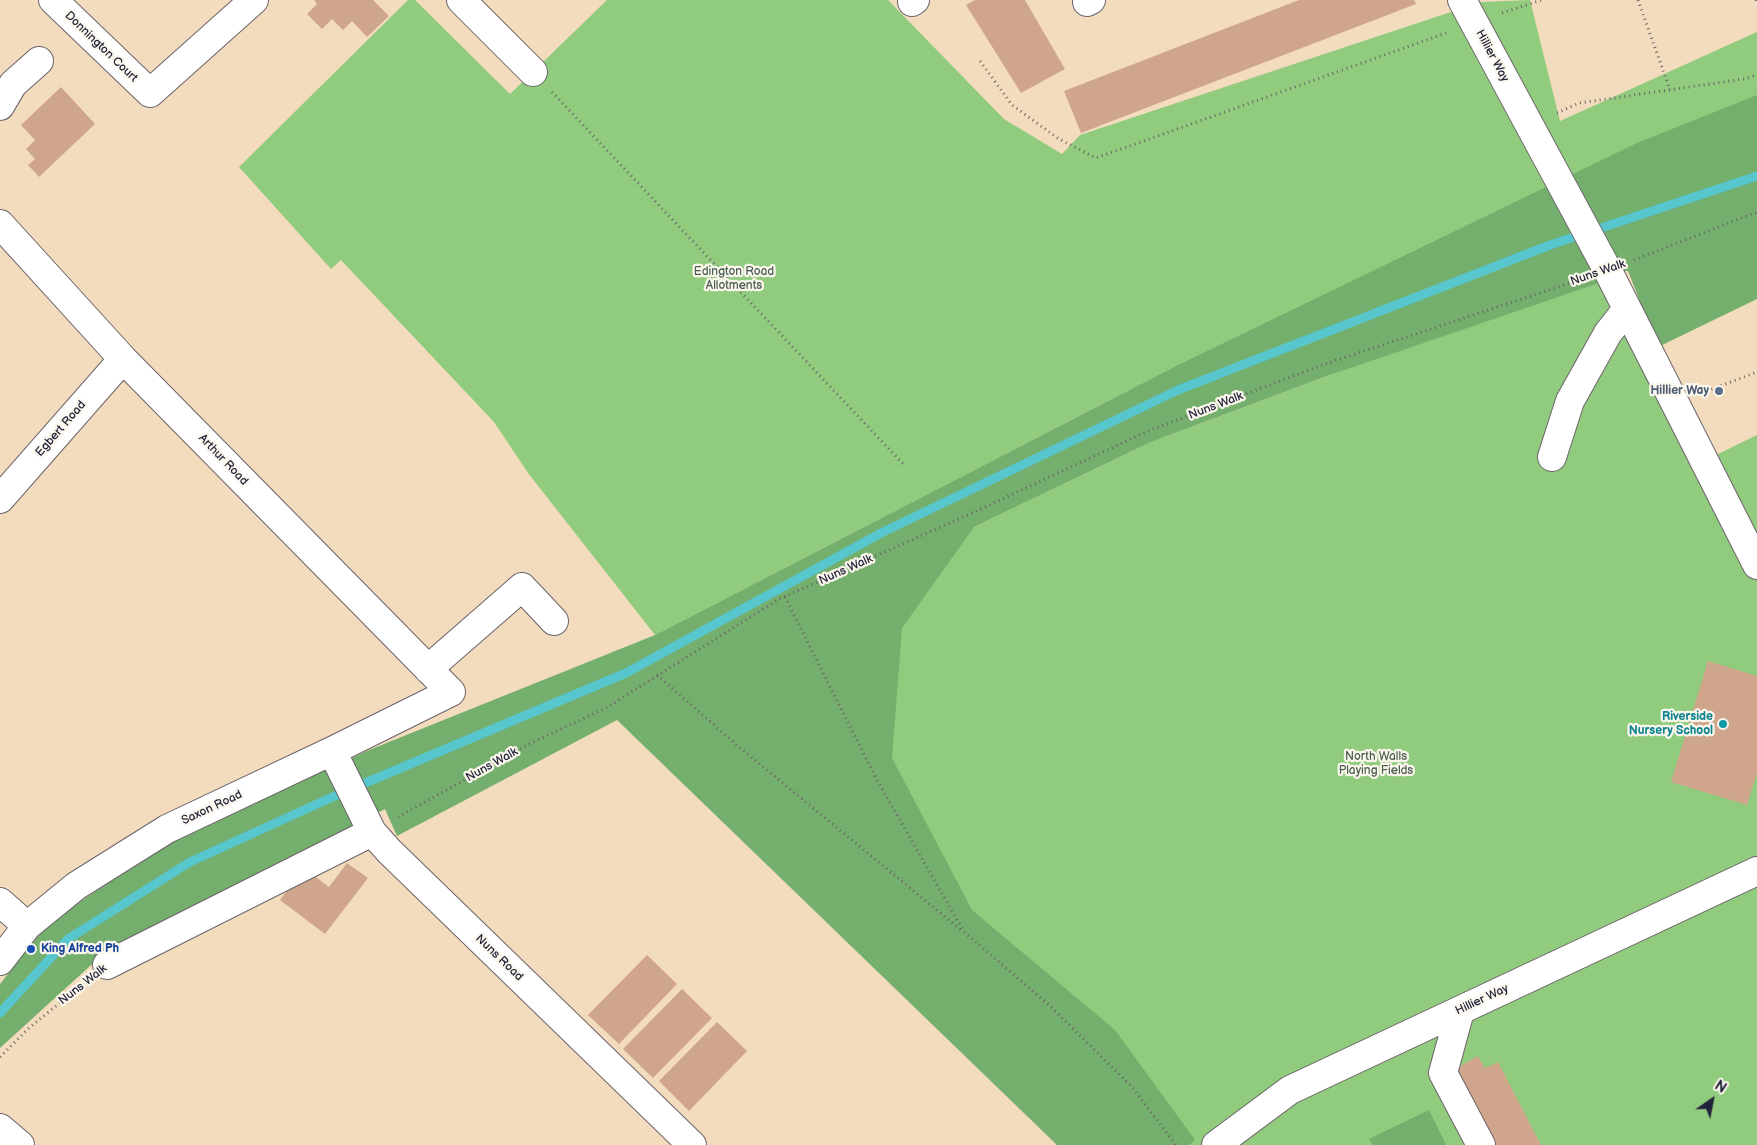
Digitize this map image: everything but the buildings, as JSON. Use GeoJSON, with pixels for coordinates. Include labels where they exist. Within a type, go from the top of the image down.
{"type":"FeatureCollection","features":[{"type":"Feature","properties":{"kind":"street","name":"Donnington Court"},"geometry":{"type":"LineString","coordinates":[[52,0],[150,93],[243,3]]}},
{"type":"Feature","properties":{"kind":"street"},"geometry":{"type":"LineString","coordinates":[[461,0],[533,72]]}},
{"type":"Feature","properties":{"kind":"street","name":"Hillier Way"},"geometry":{"type":"LineString","coordinates":[[1462,0],[1608,271],[1757,565]]}},
{"type":"Feature","properties":{"kind":"street"},"geometry":{"type":"LineString","coordinates":[[0,106],[12,84],[39,61]]}},
{"type":"Feature","properties":{"kind":"street","name":"Arthur Road"},"geometry":{"type":"LineString","coordinates":[[0,224],[123,359],[450,692]]}},
{"type":"Feature","properties":{"kind":"street"},"geometry":{"type":"LineString","coordinates":[[1552,457],[1570,401],[1608,333],[1627,309]]}},
{"type":"Feature","properties":{"kind":"street","name":"Egbert Road"},"geometry":{"type":"LineString","coordinates":[[0,499],[123,359]]}},
{"type":"Feature","properties":{"kind":"street"},"geometry":{"type":"LineString","coordinates":[[428,669],[522,588],[554,620]]}},
{"type":"Feature","properties":{"kind":"street","name":"Saxon Road"},"geometry":{"type":"LineString","coordinates":[[0,961],[27,926],[76,886],[167,829],[332,751],[450,692]]}},
{"type":"Feature","properties":{"kind":"street","name":"Nuns Road"},"geometry":{"type":"LineString","coordinates":[[332,751],[372,832],[692,1145]]}},
{"type":"Feature","properties":{"kind":"street","name":"Nuns Walk"},"geometry":{"type":"LineString","coordinates":[[107,965],[372,832]]}},
{"type":"Feature","properties":{"kind":"street","name":"Hillier Way"},"geometry":{"type":"LineString","coordinates":[[1216,1145],[1290,1090],[1757,871]]}},
{"type":"Feature","properties":{"kind":"street"},"geometry":{"type":"LineString","coordinates":[[0,902],[27,926]]}},
{"type":"Feature","properties":{"kind":"street"},"geometry":{"type":"LineString","coordinates":[[1460,1011],[1443,1073],[1481,1145]]}},
{"type":"Feature","properties":{"kind":"street"},"geometry":{"type":"LineString","coordinates":[[0,1128],[20,1145]]}},
{"type":"Feature","properties":{"kind":"path"},"geometry":{"type":"LineString","coordinates":[[1495,16],[1542,0]]}},
{"type":"Feature","properties":{"kind":"path"},"geometry":{"type":"LineString","coordinates":[[1638,0],[1670,90]]}},
{"type":"Feature","properties":{"kind":"path"},"geometry":{"type":"LineString","coordinates":[[1756,0],[1757,5]]}},
{"type":"Feature","properties":{"kind":"path"},"geometry":{"type":"LineString","coordinates":[[980,61],[1012,105],[1059,139],[1096,158],[1453,31]]}},
{"type":"Feature","properties":{"kind":"path"},"geometry":{"type":"LineString","coordinates":[[533,72],[905,466]]}},
{"type":"Feature","properties":{"kind":"path"},"geometry":{"type":"LineString","coordinates":[[1530,125],[1579,103],[1744,79],[1757,75]]}},
{"type":"Feature","properties":{"kind":"path","name":"Nuns Walk"},"geometry":{"type":"LineString","coordinates":[[372,832],[531,743],[606,708],[785,597],[1148,431],[1325,364],[1608,271],[1757,212]]}},
{"type":"Feature","properties":{"kind":"path"},"geometry":{"type":"LineString","coordinates":[[1675,404],[1757,372]]}},
{"type":"Feature","properties":{"kind":"path"},"geometry":{"type":"LineString","coordinates":[[785,597],[877,780],[964,932]]}},
{"type":"Feature","properties":{"kind":"path"},"geometry":{"type":"LineString","coordinates":[[657,676],[1049,1005],[1132,1087],[1176,1145]]}},
{"type":"Feature","properties":{"kind":"path","name":"Nuns Walk"},"geometry":{"type":"LineString","coordinates":[[0,1057],[29,1028],[107,965]]}},
{"type":"Feature","properties":{"kind":"green space","name":"Edington Road Allotments"},"geometry":{"type":"Polygon","coordinates":[[[408,0],[415,0],[510,94],[607,0],[888,0],[1004,119],[1062,154],[1080,135],[1481,2],[1530,0],[1560,121],[1757,32],[1757,150],[1168,370],[655,635],[528,473],[494,422],[341,260],[331,269],[239,167],[408,0]]]}},
{"type":"Feature","properties":{"kind":"green space"},"geometry":{"type":"Polygon","coordinates":[[[1757,95],[1757,299],[1658,347],[1628,271],[1608,271],[1596,284],[1327,376],[1151,442],[974,527],[902,628],[892,758],[972,910],[1115,1030],[1195,1140],[1189,1145],[1057,1145],[617,720],[397,836],[385,809],[101,956],[0,1048],[0,984],[50,921],[172,842],[369,750],[655,635],[1168,370],[1637,143],[1757,95]]]}},
{"type":"Feature","properties":{"kind":"green space","name":"North Walls Playing Fields"},"geometry":{"type":"Polygon","coordinates":[[[1608,271],[1757,565],[1757,1145],[1057,1145],[789,616],[1151,442],[1608,271]]]}},
{"type":"Feature","properties":{"kind":"green space"},"geometry":{"type":"Polygon","coordinates":[[[1757,435],[1757,543],[1714,456],[1757,435]]]}},
{"type":"Feature","properties":{"kind":"green space"},"geometry":{"type":"Polygon","coordinates":[[[1429,1110],[1446,1145],[1373,1145],[1369,1139],[1429,1110]]]}},
{"type":"Feature","properties":{"kind":"waterway"},"geometry":{"type":"LineString","coordinates":[[0,1013],[68,939],[190,862],[339,794],[626,673],[883,532],[1178,390],[1550,245],[1757,176]]}},
{"type":"Feature","properties":{"kind":"place","name":"Hillier Way"},"geometry":{"type":"Point","coordinates":[1719,391]}},
{"type":"Feature","properties":{"kind":"place","name":"Riverside Nursery School"},"geometry":{"type":"Point","coordinates":[1723,724]}},
{"type":"Feature","properties":{"kind":"place","name":"King Alfred Ph"},"geometry":{"type":"Point","coordinates":[31,949]}}]}
